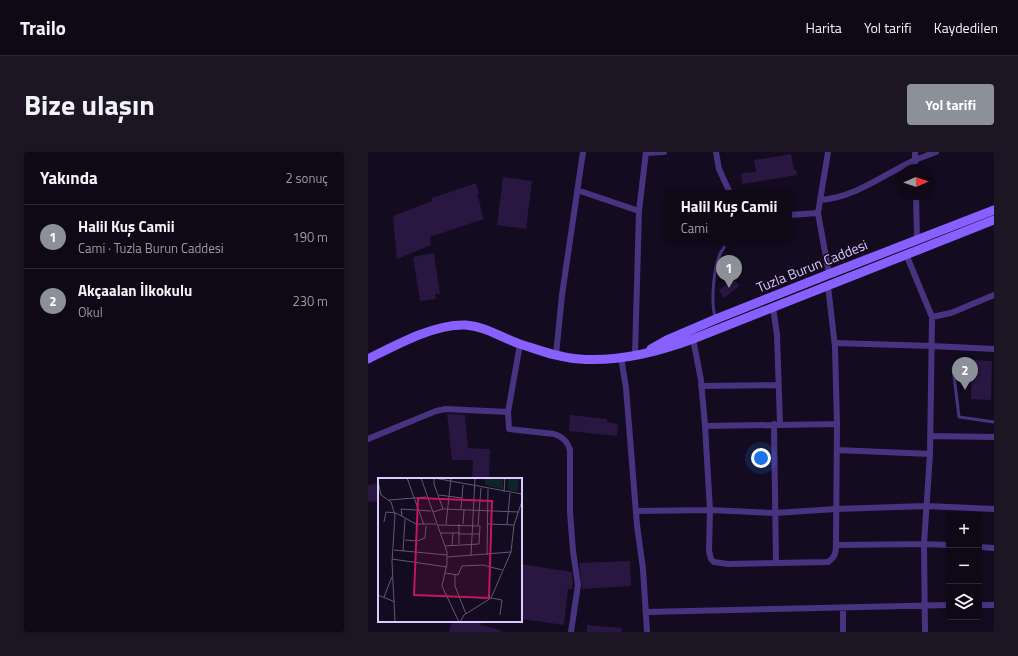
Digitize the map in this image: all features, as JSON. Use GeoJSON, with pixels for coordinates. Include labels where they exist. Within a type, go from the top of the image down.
{"type":"FeatureCollection","features":[{"type":"Feature","properties":{"kind":"main road","name":"Tuzla Burun Caddesi"},"geometry":{"type":"LineString","coordinates":[[639,354],[716,319],[994,210]]}},
{"type":"Feature","properties":{"kind":"main road","name":"Tuzla Burun Caddesi"},"geometry":{"type":"LineString","coordinates":[[368,358],[425,333],[454,326],[467,325],[481,328],[520,344],[556,355],[584,359],[621,357],[668,348],[994,220]]}},
{"type":"Feature","properties":{"kind":"street"},"geometry":{"type":"LineString","coordinates":[[556,355],[562,296],[583,152]]}},
{"type":"Feature","properties":{"kind":"street"},"geometry":{"type":"LineString","coordinates":[[639,354],[639,211],[646,153],[664,152]]}},
{"type":"Feature","properties":{"kind":"street"},"geometry":{"type":"LineString","coordinates":[[716,152],[719,169],[729,190]]}},
{"type":"Feature","properties":{"kind":"street"},"geometry":{"type":"LineString","coordinates":[[828,152],[818,213],[829,274]]}},
{"type":"Feature","properties":{"kind":"street"},"geometry":{"type":"LineString","coordinates":[[915,152],[915,164]]}},
{"type":"Feature","properties":{"kind":"street"},"geometry":{"type":"LineString","coordinates":[[820,200],[832,198],[868,186],[915,160],[936,152]]}},
{"type":"Feature","properties":{"kind":"street"},"geometry":{"type":"LineString","coordinates":[[577,190],[639,211]]}},
{"type":"Feature","properties":{"kind":"street"},"geometry":{"type":"LineString","coordinates":[[916,200],[917,240]]}},
{"type":"Feature","properties":{"kind":"street"},"geometry":{"type":"LineString","coordinates":[[792,215],[818,213]]}},
{"type":"Feature","properties":{"kind":"street"},"geometry":{"type":"LineString","coordinates":[[906,254],[932,317],[930,454],[924,544],[925,632]]}},
{"type":"Feature","properties":{"kind":"street"},"geometry":{"type":"LineString","coordinates":[[692,339],[701,386],[705,426],[710,510],[709,547],[711,559],[714,562],[728,564],[828,562],[836,553],[837,424],[835,343],[828,286]]}},
{"type":"Feature","properties":{"kind":"street"},"geometry":{"type":"LineString","coordinates":[[932,317],[951,313],[994,295]]}},
{"type":"Feature","properties":{"kind":"street"},"geometry":{"type":"LineString","coordinates":[[773,307],[777,335],[778,385],[775,513],[776,563]]}},
{"type":"Feature","properties":{"kind":"street"},"geometry":{"type":"LineString","coordinates":[[835,343],[994,349]]}},
{"type":"Feature","properties":{"kind":"street"},"geometry":{"type":"LineString","coordinates":[[520,344],[508,412],[509,429],[554,434],[561,437],[568,445],[570,450],[570,512],[578,585],[571,632]]}},
{"type":"Feature","properties":{"kind":"street"},"geometry":{"type":"LineString","coordinates":[[621,357],[626,388],[648,632]]}},
{"type":"Feature","properties":{"kind":"street"},"geometry":{"type":"LineString","coordinates":[[701,386],[778,385]]}},
{"type":"Feature","properties":{"kind":"street"},"geometry":{"type":"LineString","coordinates":[[368,439],[436,411],[446,409],[508,412]]}},
{"type":"Feature","properties":{"kind":"street"},"geometry":{"type":"LineString","coordinates":[[705,426],[837,424]]}},
{"type":"Feature","properties":{"kind":"street"},"geometry":{"type":"LineString","coordinates":[[930,436],[994,437]]}},
{"type":"Feature","properties":{"kind":"street"},"geometry":{"type":"LineString","coordinates":[[837,450],[930,454]]}},
{"type":"Feature","properties":{"kind":"street"},"geometry":{"type":"LineString","coordinates":[[636,511],[710,510],[775,513],[926,506],[994,509]]}},
{"type":"Feature","properties":{"kind":"street"},"geometry":{"type":"LineString","coordinates":[[836,545],[946,545]]}},
{"type":"Feature","properties":{"kind":"street"},"geometry":{"type":"LineString","coordinates":[[982,547],[994,548]]}},
{"type":"Feature","properties":{"kind":"street"},"geometry":{"type":"LineString","coordinates":[[646,612],[946,605]]}},
{"type":"Feature","properties":{"kind":"street"},"geometry":{"type":"LineString","coordinates":[[982,605],[994,605]]}},
{"type":"Feature","properties":{"kind":"street"},"geometry":{"type":"LineString","coordinates":[[843,608],[843,632]]}},
{"type":"Feature","properties":{"kind":"lane"},"geometry":{"type":"LineString","coordinates":[[716,319],[714,311],[715,274],[721,253],[728,242]]}},
{"type":"Feature","properties":{"kind":"lane"},"geometry":{"type":"LineString","coordinates":[[953,368],[959,417],[994,422]]}},
{"type":"Feature","properties":{"kind":"building"},"geometry":{"type":"Polygon","coordinates":[[[791,154],[794,170],[796,170],[797,175],[742,184],[741,173],[756,172],[754,160],[791,154]]]}},
{"type":"Feature","properties":{"kind":"building"},"geometry":{"type":"Polygon","coordinates":[[[503,177],[532,181],[526,229],[497,225],[503,177]]]}},
{"type":"Feature","properties":{"kind":"building"},"geometry":{"type":"Polygon","coordinates":[[[476,183],[479,194],[477,195],[484,219],[430,237],[431,245],[397,259],[393,216],[432,201],[432,198],[476,183]]]}},
{"type":"Feature","properties":{"kind":"building"},"geometry":{"type":"Polygon","coordinates":[[[434,253],[440,294],[435,294],[436,299],[420,301],[413,257],[434,253]]]}},
{"type":"Feature","properties":{"kind":"building"},"geometry":{"type":"Polygon","coordinates":[[[734,279],[739,286],[724,298],[719,290],[734,279]]]}},
{"type":"Feature","properties":{"kind":"building"},"geometry":{"type":"Polygon","coordinates":[[[972,360],[992,361],[991,400],[971,399],[972,360]]]}},
{"type":"Feature","properties":{"kind":"building"},"geometry":{"type":"Polygon","coordinates":[[[447,414],[465,415],[468,448],[490,449],[489,478],[472,478],[473,460],[452,460],[447,414]]]}},
{"type":"Feature","properties":{"kind":"building"},"geometry":{"type":"Polygon","coordinates":[[[570,415],[607,419],[607,422],[618,424],[617,436],[569,431],[570,415]]]}},
{"type":"Feature","properties":{"kind":"building"},"geometry":{"type":"Polygon","coordinates":[[[378,483],[378,501],[368,502],[368,485],[378,483]]]}},
{"type":"Feature","properties":{"kind":"building"},"geometry":{"type":"Polygon","coordinates":[[[630,561],[631,586],[582,589],[579,563],[630,561]]]}},
{"type":"Feature","properties":{"kind":"building"},"geometry":{"type":"Polygon","coordinates":[[[522,564],[572,572],[572,589],[568,589],[564,625],[522,619],[522,564]]]}},
{"type":"Feature","properties":{"kind":"building"},"geometry":{"type":"Polygon","coordinates":[[[452,622],[482,622],[481,625],[501,630],[501,632],[449,632],[452,622]]]}},
{"type":"Feature","properties":{"kind":"building"},"geometry":{"type":"Polygon","coordinates":[[[587,625],[622,628],[621,632],[587,632],[587,625]]]}},
{"type":"Feature","properties":{"kind":"place","name":"Halil Kuş Camii"},"geometry":{"type":"Point","coordinates":[729,288]}},
{"type":"Feature","properties":{"kind":"place","name":"Akçaalan İlkokulu"},"geometry":{"type":"Point","coordinates":[965,390]}}]}
